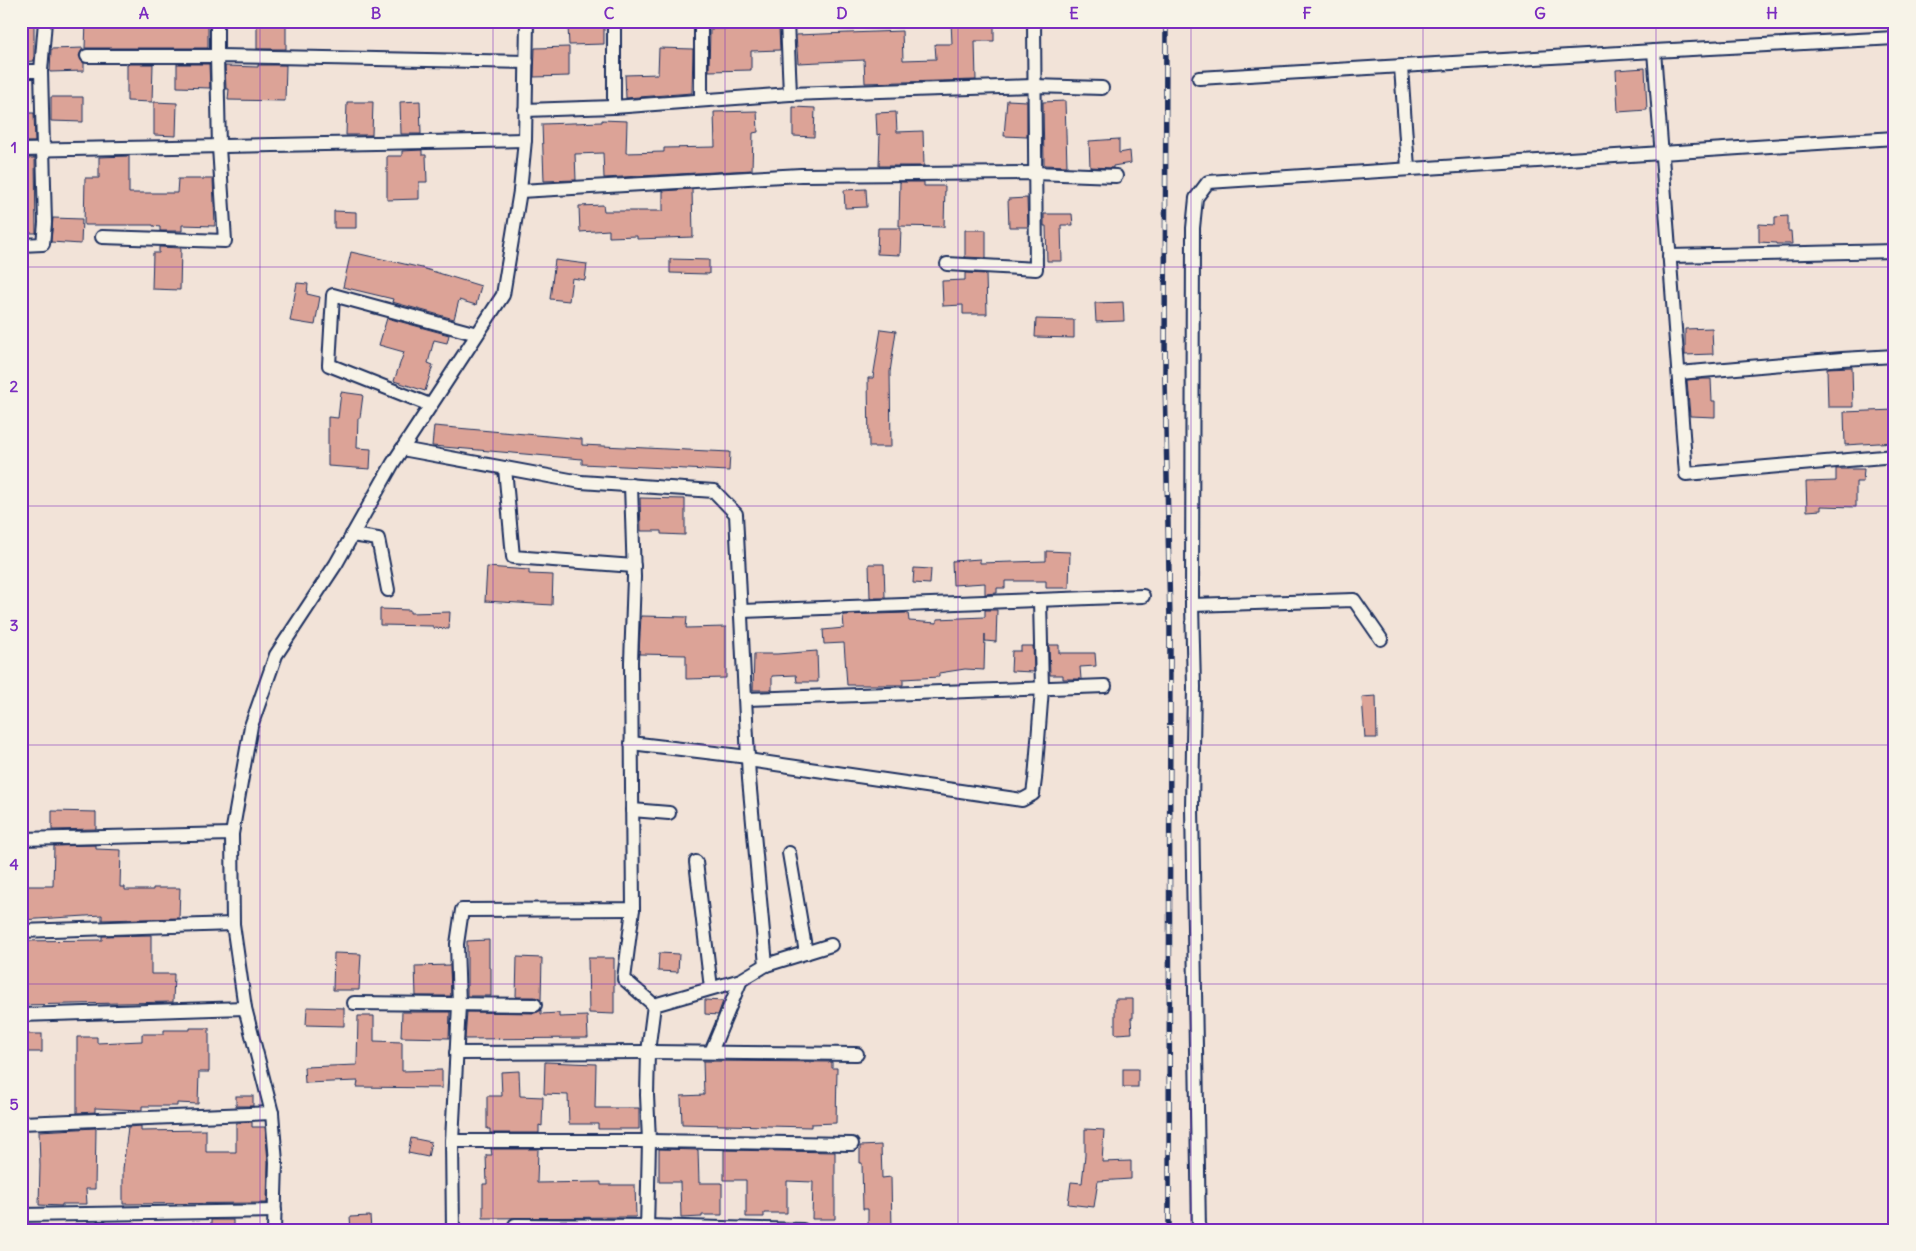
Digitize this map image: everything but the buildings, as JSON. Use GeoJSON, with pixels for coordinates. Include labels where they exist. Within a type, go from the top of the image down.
{"type":"FeatureCollection","features":[{"type":"Feature","properties":{"kind":"street"},"geometry":{"type":"LineString","coordinates":[[21,244],[43,244],[45,223],[41,71],[45,21]]}},
{"type":"Feature","properties":{"kind":"street"},"geometry":{"type":"LineString","coordinates":[[102,237],[225,241],[219,147],[217,21]]}},
{"type":"Feature","properties":{"kind":"street"},"geometry":{"type":"LineString","coordinates":[[274,1230],[276,1162],[272,1113],[245,1008],[233,924],[232,834],[251,726],[276,655],[336,564],[402,449],[503,296],[520,191],[525,140],[527,21]]}},
{"type":"Feature","properties":{"kind":"street"},"geometry":{"type":"LineString","coordinates":[[614,21],[614,107]]}},
{"type":"Feature","properties":{"kind":"street"},"geometry":{"type":"LineString","coordinates":[[701,21],[701,100]]}},
{"type":"Feature","properties":{"kind":"street"},"geometry":{"type":"LineString","coordinates":[[787,21],[790,94]]}},
{"type":"Feature","properties":{"kind":"street"},"geometry":{"type":"LineString","coordinates":[[947,264],[1036,269],[1034,21]]}},
{"type":"Feature","properties":{"kind":"street"},"geometry":{"type":"LineString","coordinates":[[1199,78],[1895,38]]}},
{"type":"Feature","properties":{"kind":"street"},"geometry":{"type":"LineString","coordinates":[[1654,51],[1686,474],[1895,456]]}},
{"type":"Feature","properties":{"kind":"street"},"geometry":{"type":"LineString","coordinates":[[87,56],[217,56],[527,62]]}},
{"type":"Feature","properties":{"kind":"street"},"geometry":{"type":"LineString","coordinates":[[1402,67],[1408,168]]}},
{"type":"Feature","properties":{"kind":"street"},"geometry":{"type":"LineString","coordinates":[[21,71],[41,71]]}},
{"type":"Feature","properties":{"kind":"street"},"geometry":{"type":"LineString","coordinates":[[525,110],[614,107],[790,94],[1034,86],[1102,88]]}},
{"type":"Feature","properties":{"kind":"street"},"geometry":{"type":"LineString","coordinates":[[1198,1230],[1192,808],[1194,687],[1192,605],[1193,228],[1196,198],[1208,182],[1895,138]]}},
{"type":"Feature","properties":{"kind":"street"},"geometry":{"type":"LineString","coordinates":[[21,150],[525,140]]}},
{"type":"Feature","properties":{"kind":"street"},"geometry":{"type":"LineString","coordinates":[[520,191],[801,175],[1034,173],[1116,176]]}},
{"type":"Feature","properties":{"kind":"street"},"geometry":{"type":"LineString","coordinates":[[1669,256],[1895,251]]}},
{"type":"Feature","properties":{"kind":"street"},"geometry":{"type":"LineString","coordinates":[[430,405],[329,365],[334,295],[477,334]]}},
{"type":"Feature","properties":{"kind":"street"},"geometry":{"type":"LineString","coordinates":[[1679,373],[1895,356]]}},
{"type":"Feature","properties":{"kind":"street"},"geometry":{"type":"LineString","coordinates":[[402,449],[582,482],[714,491],[736,514],[748,758],[766,965]]}},
{"type":"Feature","properties":{"kind":"street"},"geometry":{"type":"LineString","coordinates":[[506,468],[513,557],[634,566]]}},
{"type":"Feature","properties":{"kind":"street"},"geometry":{"type":"LineString","coordinates":[[631,485],[634,566],[631,662],[633,908],[624,979],[654,1005]]}},
{"type":"Feature","properties":{"kind":"street"},"geometry":{"type":"LineString","coordinates":[[352,535],[378,539],[388,590]]}},
{"type":"Feature","properties":{"kind":"street"},"geometry":{"type":"LineString","coordinates":[[742,611],[1143,596]]}},
{"type":"Feature","properties":{"kind":"street"},"geometry":{"type":"LineString","coordinates":[[632,743],[748,758],[1022,800],[1033,794],[1042,689],[1040,600]]}},
{"type":"Feature","properties":{"kind":"street"},"geometry":{"type":"LineString","coordinates":[[1192,605],[1354,600],[1381,639]]}},
{"type":"Feature","properties":{"kind":"street"},"geometry":{"type":"LineString","coordinates":[[746,699],[1105,686]]}},
{"type":"Feature","properties":{"kind":"street"},"geometry":{"type":"LineString","coordinates":[[632,810],[669,813]]}},
{"type":"Feature","properties":{"kind":"street"},"geometry":{"type":"LineString","coordinates":[[21,839],[232,834]]}},
{"type":"Feature","properties":{"kind":"street"},"geometry":{"type":"LineString","coordinates":[[789,853],[806,953]]}},
{"type":"Feature","properties":{"kind":"street"},"geometry":{"type":"LineString","coordinates":[[696,862],[711,988]]}},
{"type":"Feature","properties":{"kind":"street"},"geometry":{"type":"LineString","coordinates":[[453,1230],[452,1141],[459,1005],[457,944],[462,910],[633,908]]}},
{"type":"Feature","properties":{"kind":"street"},"geometry":{"type":"LineString","coordinates":[[21,931],[233,924]]}},
{"type":"Feature","properties":{"kind":"street"},"geometry":{"type":"LineString","coordinates":[[654,1005],[741,980],[766,965],[831,946]]}},
{"type":"Feature","properties":{"kind":"street"},"geometry":{"type":"LineString","coordinates":[[711,1052],[741,980]]}},
{"type":"Feature","properties":{"kind":"street"},"geometry":{"type":"LineString","coordinates":[[354,1003],[535,1005]]}},
{"type":"Feature","properties":{"kind":"street"},"geometry":{"type":"LineString","coordinates":[[647,1228],[649,1141],[648,1052],[654,1005]]}},
{"type":"Feature","properties":{"kind":"street"},"geometry":{"type":"LineString","coordinates":[[21,1015],[245,1008]]}},
{"type":"Feature","properties":{"kind":"street"},"geometry":{"type":"LineString","coordinates":[[456,1053],[711,1052],[857,1054]]}},
{"type":"Feature","properties":{"kind":"street"},"geometry":{"type":"LineString","coordinates":[[21,1123],[272,1113]]}},
{"type":"Feature","properties":{"kind":"street"},"geometry":{"type":"LineString","coordinates":[[452,1141],[852,1144]]}},
{"type":"Feature","properties":{"kind":"street"},"geometry":{"type":"LineString","coordinates":[[21,1215],[275,1210]]}},
{"type":"Feature","properties":{"kind":"street"},"geometry":{"type":"LineString","coordinates":[[515,1226],[803,1230]]}},
{"type":"Feature","properties":{"kind":"railway"},"geometry":{"type":"LineString","coordinates":[[1166,21],[1165,379],[1170,622],[1169,1230]]}}]}
